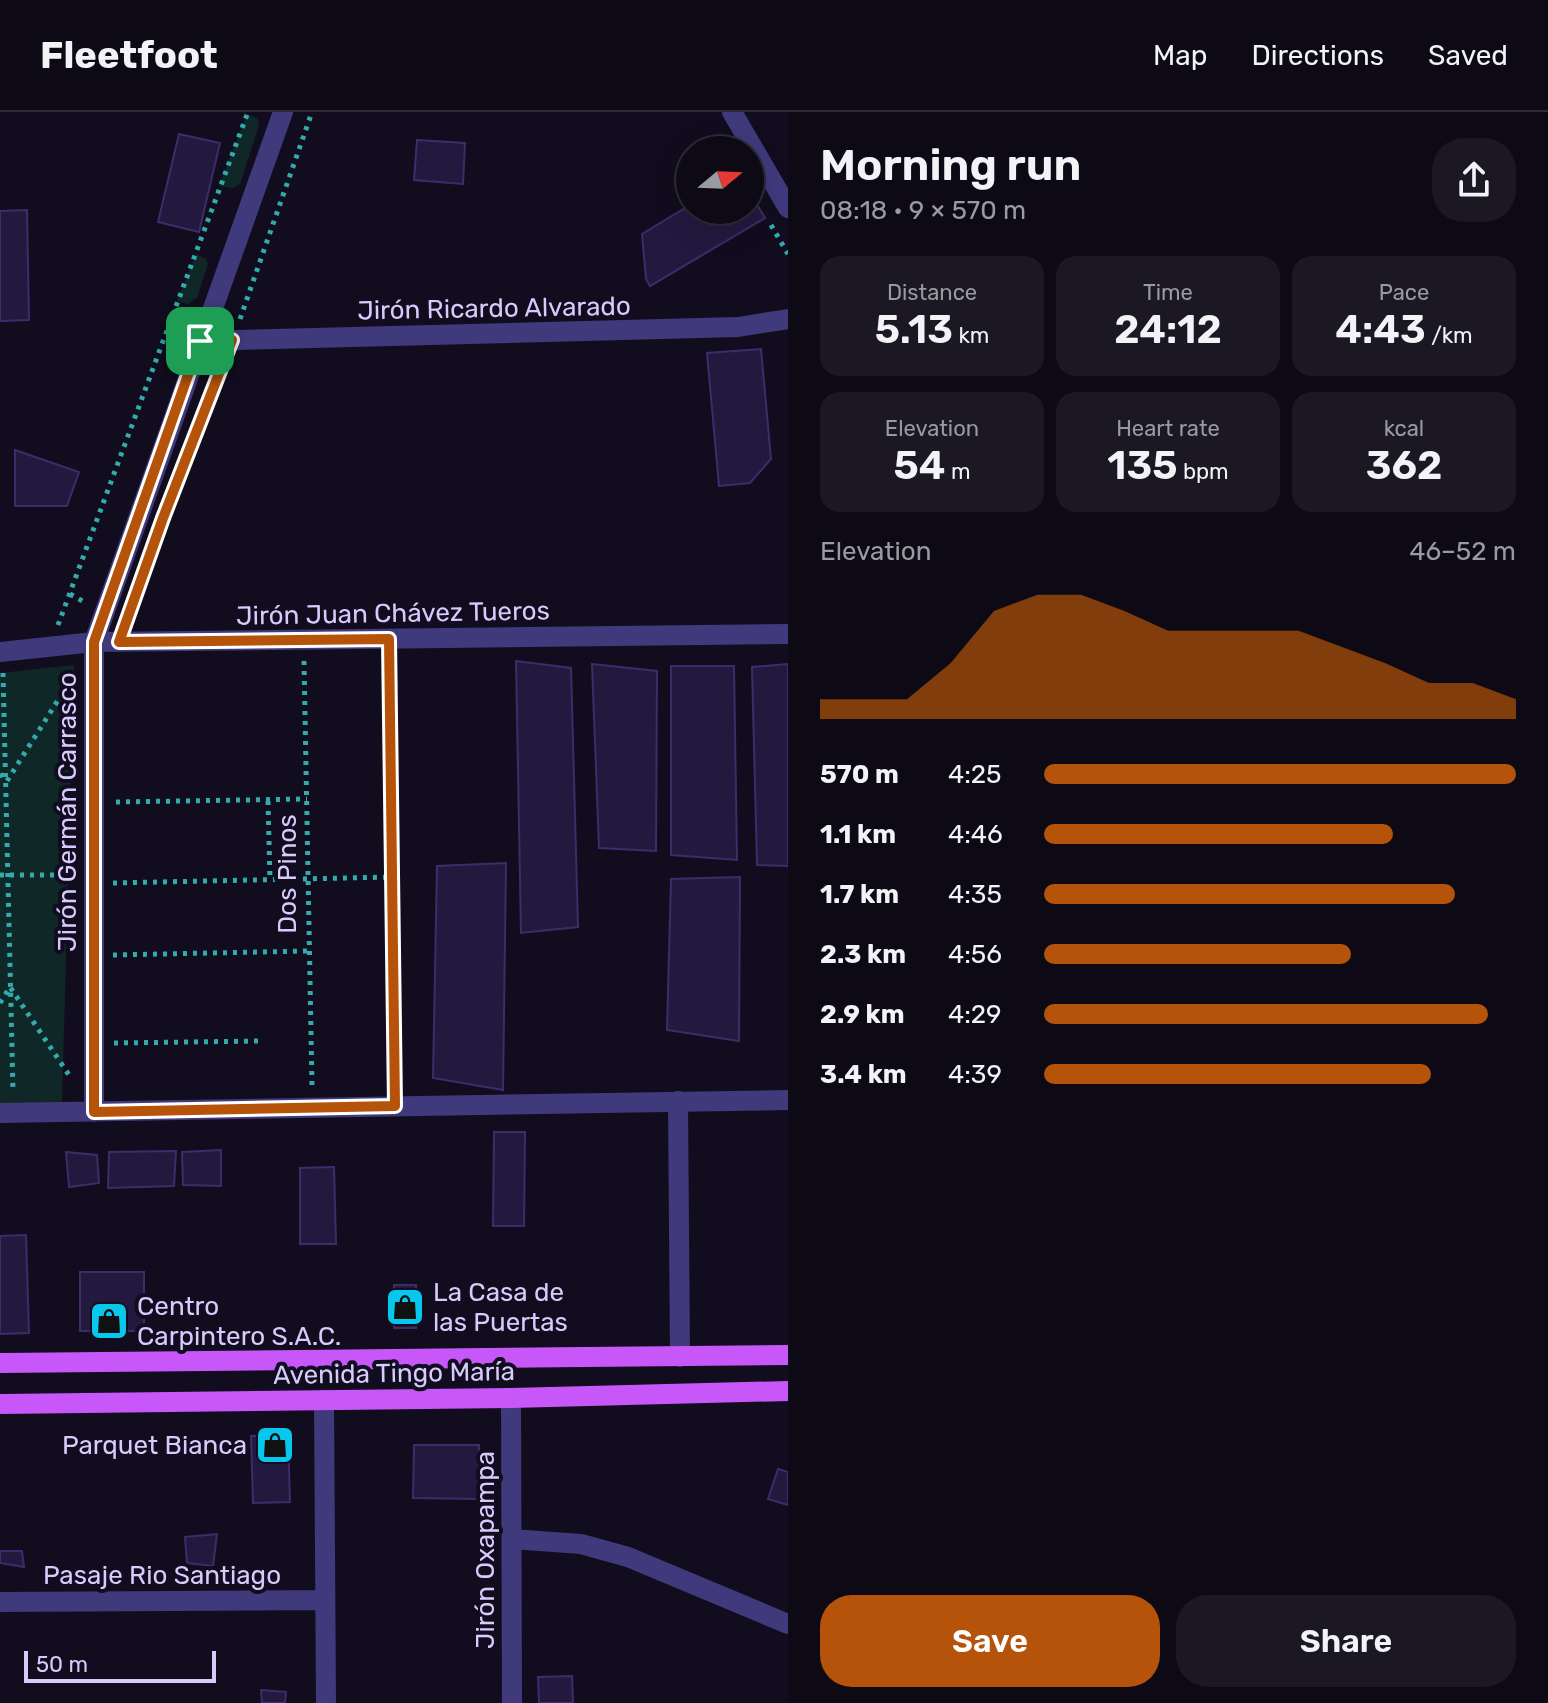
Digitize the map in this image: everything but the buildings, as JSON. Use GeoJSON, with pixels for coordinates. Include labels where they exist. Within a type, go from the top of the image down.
{"type":"FeatureCollection","features":[{"type":"Feature","properties":{"kind":"main road","name":"Avenida Tingo María"},"geometry":{"type":"LineString","coordinates":[[0,1363],[788,1355]]}},
{"type":"Feature","properties":{"kind":"main road","name":"Avenida Tingo María"},"geometry":{"type":"LineString","coordinates":[[0,1404],[511,1398],[788,1391]]}},
{"type":"Feature","properties":{"kind":"street","name":"Jirón Germán Carrasco"},"geometry":{"type":"LineString","coordinates":[[94,1112],[94,642],[283,112]]}},
{"type":"Feature","properties":{"kind":"street"},"geometry":{"type":"LineString","coordinates":[[732,112],[788,208]]}},
{"type":"Feature","properties":{"kind":"street","name":"Jirón Ricardo Alvarado"},"geometry":{"type":"LineString","coordinates":[[200,341],[738,327],[788,319]]}},
{"type":"Feature","properties":{"kind":"street","name":"Jirón Juan Chávez Tueros"},"geometry":{"type":"LineString","coordinates":[[1,652],[94,642],[788,634]]}},
{"type":"Feature","properties":{"kind":"street"},"geometry":{"type":"LineString","coordinates":[[6,1113],[788,1100]]}},
{"type":"Feature","properties":{"kind":"street"},"geometry":{"type":"LineString","coordinates":[[678,1101],[680,1357]]}},
{"type":"Feature","properties":{"kind":"street","name":"Jirón Oxapampa"},"geometry":{"type":"LineString","coordinates":[[511,1398],[512,1703]]}},
{"type":"Feature","properties":{"kind":"street"},"geometry":{"type":"LineString","coordinates":[[324,1400],[326,1703]]}},
{"type":"Feature","properties":{"kind":"street"},"geometry":{"type":"LineString","coordinates":[[512,1539],[581,1544],[628,1557],[788,1624]]}},
{"type":"Feature","properties":{"kind":"street","name":"Pasaje Rio Santiago"},"geometry":{"type":"LineString","coordinates":[[0,1602],[325,1600]]}},
{"type":"Feature","properties":{"kind":"path"},"geometry":{"type":"LineString","coordinates":[[50,647],[248,112]]}},
{"type":"Feature","properties":{"kind":"path"},"geometry":{"type":"LineString","coordinates":[[186,459],[232,340],[312,112]]}},
{"type":"Feature","properties":{"kind":"path"},"geometry":{"type":"LineString","coordinates":[[389,639],[395,1106]]}},
{"type":"Feature","properties":{"kind":"path","name":"Dos Pinos"},"geometry":{"type":"LineString","coordinates":[[304,641],[313,1107]]}},
{"type":"Feature","properties":{"kind":"path"},"geometry":{"type":"LineString","coordinates":[[7,781],[94,642]]}},
{"type":"Feature","properties":{"kind":"path"},"geometry":{"type":"LineString","coordinates":[[1,652],[7,781],[4,875],[10,987],[6,1113]]}},
{"type":"Feature","properties":{"kind":"path"},"geometry":{"type":"LineString","coordinates":[[0,774],[7,781]]}},
{"type":"Feature","properties":{"kind":"path"},"geometry":{"type":"LineString","coordinates":[[94,802],[307,799]]}},
{"type":"Feature","properties":{"kind":"path"},"geometry":{"type":"LineString","coordinates":[[268,801],[270,880]]}},
{"type":"Feature","properties":{"kind":"path"},"geometry":{"type":"LineString","coordinates":[[4,875],[307,881],[391,877]]}},
{"type":"Feature","properties":{"kind":"path"},"geometry":{"type":"LineString","coordinates":[[93,956],[308,951]]}},
{"type":"Feature","properties":{"kind":"path"},"geometry":{"type":"LineString","coordinates":[[0,1003],[10,987]]}},
{"type":"Feature","properties":{"kind":"path"},"geometry":{"type":"LineString","coordinates":[[10,987],[94,1112]]}},
{"type":"Feature","properties":{"kind":"path"},"geometry":{"type":"LineString","coordinates":[[93,1043],[262,1041]]}},
{"type":"Feature","properties":{"kind":"green space"},"geometry":{"type":"Polygon","coordinates":[[[247,114],[257,118],[259,125],[240,184],[232,188],[219,186],[247,114]]]}},
{"type":"Feature","properties":{"kind":"green space"},"geometry":{"type":"Polygon","coordinates":[[[196,254],[206,259],[208,264],[197,298],[188,304],[177,301],[196,254]]]}},
{"type":"Feature","properties":{"kind":"green space"},"geometry":{"type":"Polygon","coordinates":[[[74,665],[62,1103],[0,1103],[0,673],[74,665]]]}},
{"type":"Feature","properties":{"kind":"place","name":"La Casa de las Puertas"},"geometry":{"type":"Point","coordinates":[405,1307]}},
{"type":"Feature","properties":{"kind":"place","name":"Centro Carpintero S.A.C."},"geometry":{"type":"Point","coordinates":[109,1321]}},
{"type":"Feature","properties":{"kind":"place","name":"Parquet Bianca"},"geometry":{"type":"Point","coordinates":[275,1445]}},
{"type":"Feature","properties":{"kind":"route"},"geometry":{"type":"LineString","coordinates":[[232,340],[119,642],[389,639],[395,1106],[94,1112],[94,642],[200,341],[232,340]]}}]}
